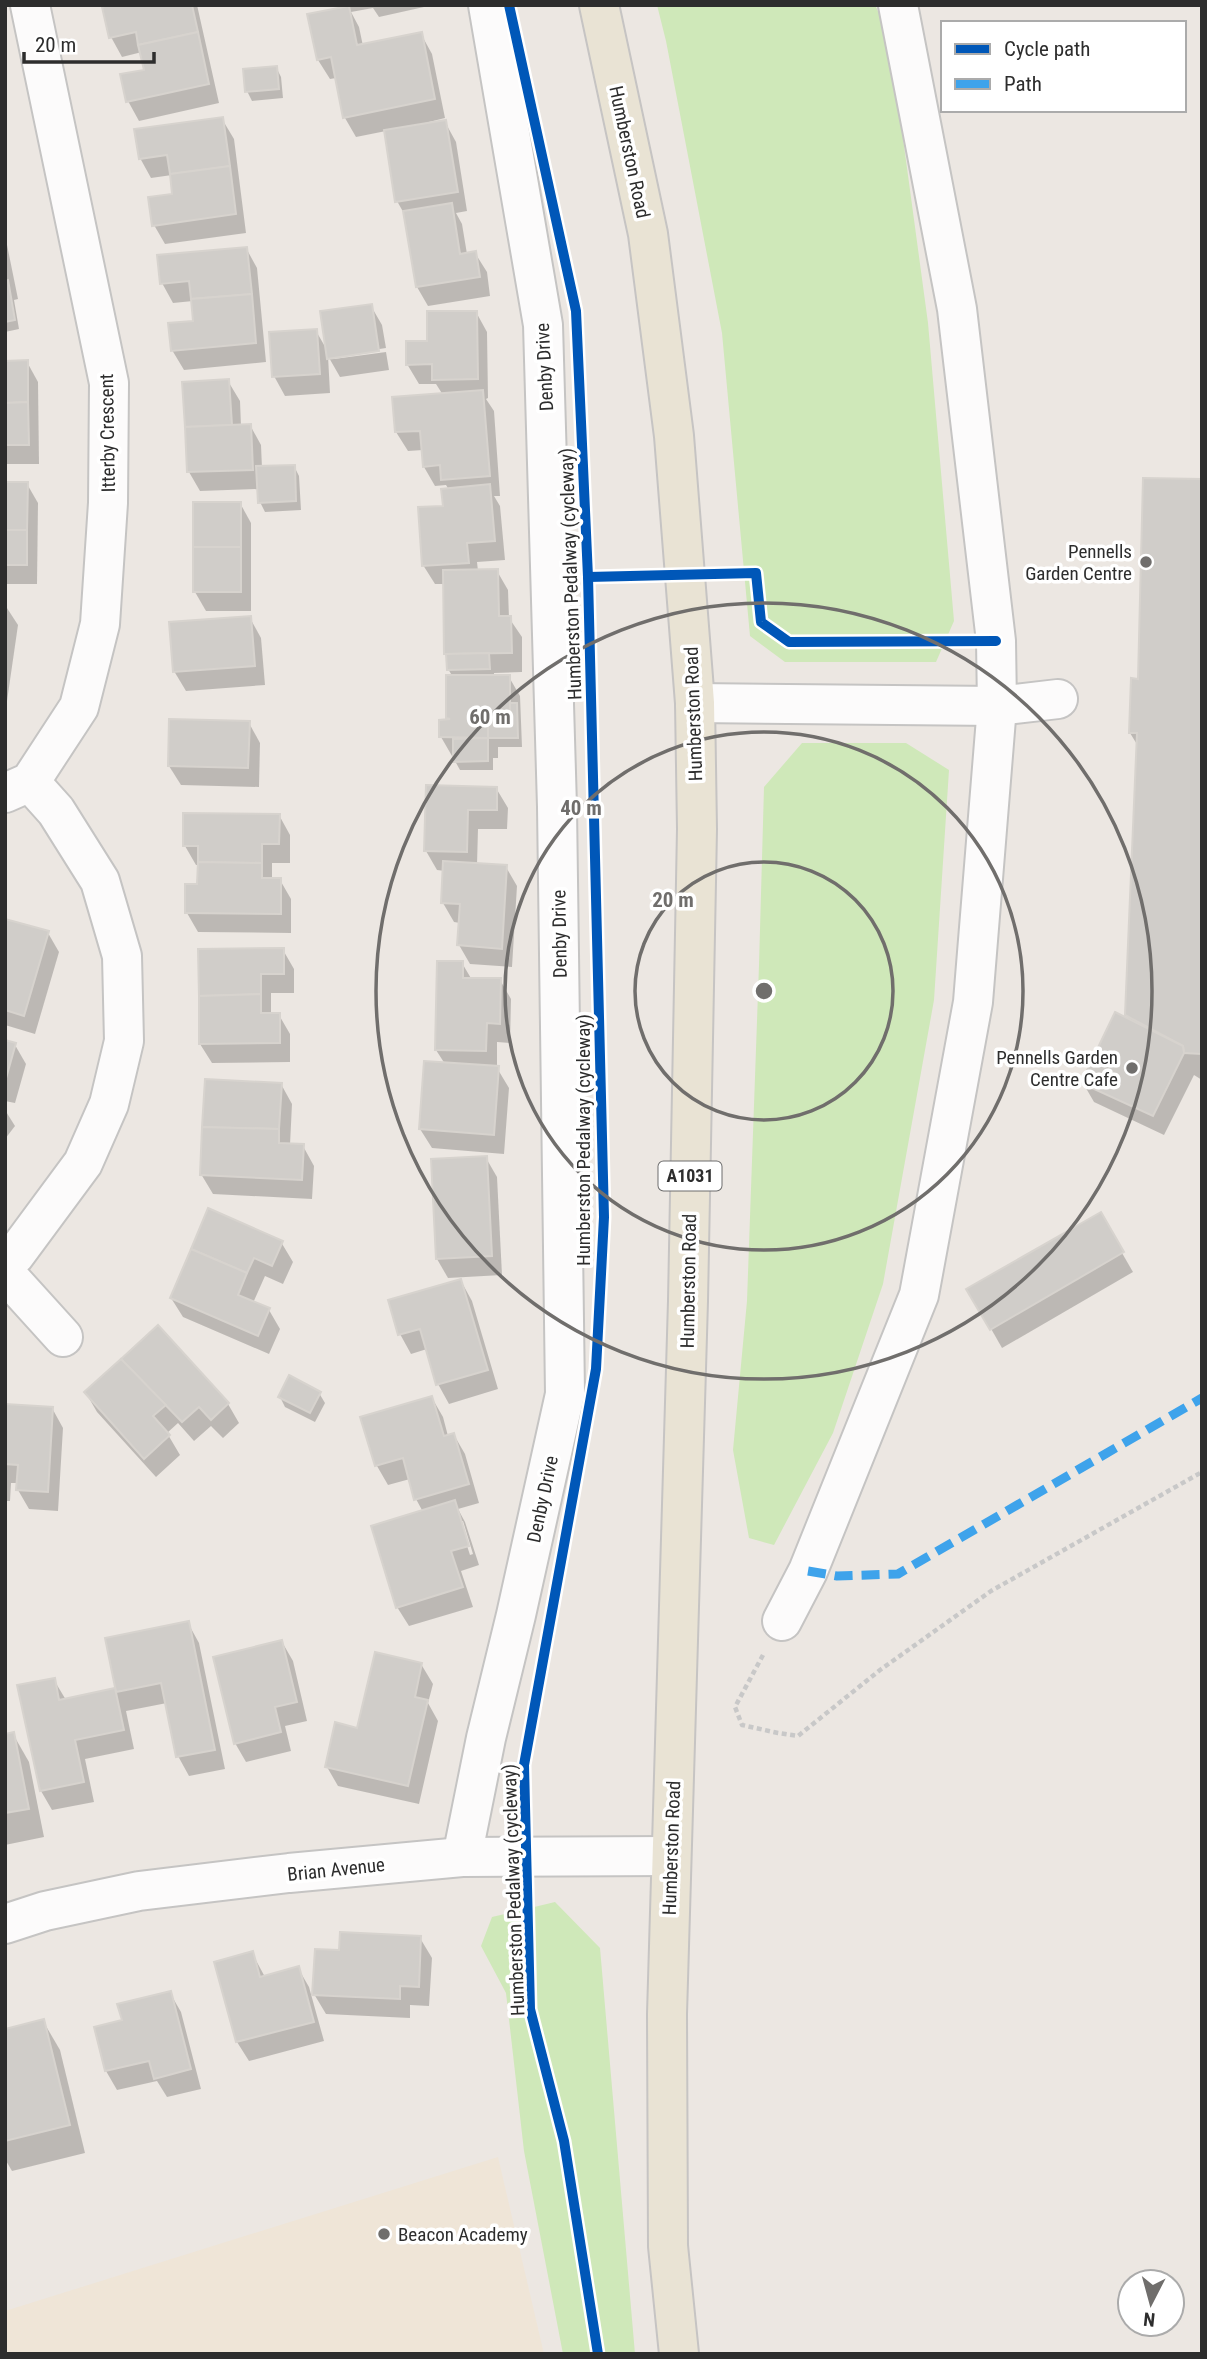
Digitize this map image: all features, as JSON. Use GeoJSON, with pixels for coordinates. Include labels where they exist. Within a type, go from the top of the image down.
{"type":"FeatureCollection","features":[{"type":"Feature","properties":{"kind":"main road","name":"Humberston Road"},"geometry":{"type":"LineString","coordinates":[[599,5],[648,234],[674,436],[695,703],[697,829],[688,1287],[667,2014],[667,2246],[679,2354]]}},
{"type":"Feature","properties":{"kind":"street","name":"Itterby Crescent"},"geometry":{"type":"LineString","coordinates":[[18,787],[79,707],[100,624],[108,503],[109,383],[30,5]]}},
{"type":"Feature","properties":{"kind":"street","name":"Denby Drive"},"geometry":{"type":"LineString","coordinates":[[463,1857],[486,1738],[565,1394],[557,807],[543,325],[488,5]]}},
{"type":"Feature","properties":{"kind":"street"},"geometry":{"type":"LineString","coordinates":[[782,1621],[807,1571],[919,1295],[973,1003],[997,706],[996,641],[957,309],[898,5]]}},
{"type":"Feature","properties":{"kind":"street"},"geometry":{"type":"LineString","coordinates":[[695,703],[997,706],[1058,699]]}},
{"type":"Feature","properties":{"kind":"street"},"geometry":{"type":"LineString","coordinates":[[5,1264],[15,1255],[83,1163],[109,1104],[124,1041],[122,956],[100,881],[56,811],[18,787]]}},
{"type":"Feature","properties":{"kind":"street"},"geometry":{"type":"LineString","coordinates":[[5,1273],[63,1336]]}},
{"type":"Feature","properties":{"kind":"street","name":"Brian Avenue"},"geometry":{"type":"LineString","coordinates":[[5,1924],[45,1911],[139,1891],[463,1857],[671,1856]]}},
{"type":"Feature","properties":{"kind":"path"},"geometry":{"type":"LineString","coordinates":[[782,1621],[735,1707],[742,1724],[799,1735],[880,1670],[991,1591],[1202,1472]]}},
{"type":"Feature","properties":{"kind":"shaded area","name":"Beacon Academy"},"geometry":{"type":"Polygon","coordinates":[[[498,2157],[544,2354],[5,2354],[5,2311],[498,2157]]]}},
{"type":"Feature","properties":{"kind":"green space"},"geometry":{"type":"Polygon","coordinates":[[[657,5],[875,5],[889,35],[928,323],[954,621],[936,662],[785,662],[750,636],[722,333],[657,5]]]}},
{"type":"Feature","properties":{"kind":"green space"},"geometry":{"type":"Polygon","coordinates":[[[802,743],[906,743],[949,770],[934,1000],[883,1284],[833,1433],[774,1545],[749,1538],[733,1450],[747,1301],[764,787],[802,743]]]}},
{"type":"Feature","properties":{"kind":"green space"},"geometry":{"type":"Polygon","coordinates":[[[555,1902],[600,1948],[635,2354],[563,2354],[524,2151],[506,1993],[481,1946],[492,1917],[555,1902]]]}},
{"type":"Feature","properties":{"kind":"building"},"geometry":{"type":"Polygon","coordinates":[[[192,5],[198,32],[138,45],[136,32],[109,38],[102,7],[192,5]]]}},
{"type":"Feature","properties":{"kind":"building"},"geometry":{"type":"Polygon","coordinates":[[[349,6],[357,45],[422,32],[435,99],[343,118],[331,57],[317,60],[307,14],[349,6]]]}},
{"type":"Feature","properties":{"kind":"building"},"geometry":{"type":"Polygon","coordinates":[[[198,32],[209,84],[126,102],[120,74],[144,70],[138,45],[198,32]]]}},
{"type":"Feature","properties":{"kind":"building"},"geometry":{"type":"Polygon","coordinates":[[[277,66],[279,89],[245,92],[243,69],[277,66]]]}},
{"type":"Feature","properties":{"kind":"building"},"geometry":{"type":"Polygon","coordinates":[[[223,117],[230,166],[170,174],[167,155],[139,159],[134,129],[223,117]]]}},
{"type":"Feature","properties":{"kind":"building"},"geometry":{"type":"Polygon","coordinates":[[[446,120],[458,192],[395,202],[384,130],[446,120]]]}},
{"type":"Feature","properties":{"kind":"building"},"geometry":{"type":"Polygon","coordinates":[[[230,166],[236,214],[152,226],[148,197],[172,194],[170,174],[230,166]]]}},
{"type":"Feature","properties":{"kind":"building"},"geometry":{"type":"Polygon","coordinates":[[[452,203],[460,254],[476,251],[480,277],[416,287],[403,211],[452,203]]]}},
{"type":"Feature","properties":{"kind":"building"},"geometry":{"type":"Polygon","coordinates":[[[247,247],[252,294],[191,299],[189,281],[160,284],[157,255],[247,247]]]}},
{"type":"Feature","properties":{"kind":"building"},"geometry":{"type":"Polygon","coordinates":[[[8,280],[15,320],[5,322],[5,281],[8,280]]]}},
{"type":"Feature","properties":{"kind":"building"},"geometry":{"type":"Polygon","coordinates":[[[252,294],[256,343],[171,351],[168,323],[193,321],[191,299],[252,294]]]}},
{"type":"Feature","properties":{"kind":"building"},"geometry":{"type":"Polygon","coordinates":[[[372,304],[379,351],[327,359],[320,311],[372,304]]]}},
{"type":"Feature","properties":{"kind":"building"},"geometry":{"type":"Polygon","coordinates":[[[427,311],[477,311],[478,379],[432,380],[432,364],[406,365],[406,341],[427,341],[427,311]]]}},
{"type":"Feature","properties":{"kind":"building"},"geometry":{"type":"Polygon","coordinates":[[[317,329],[320,374],[272,377],[269,332],[317,329]]]}},
{"type":"Feature","properties":{"kind":"building"},"geometry":{"type":"Polygon","coordinates":[[[28,360],[28,402],[5,403],[5,361],[28,360]]]}},
{"type":"Feature","properties":{"kind":"building"},"geometry":{"type":"Polygon","coordinates":[[[229,379],[232,425],[185,427],[182,382],[229,379]]]}},
{"type":"Feature","properties":{"kind":"building"},"geometry":{"type":"Polygon","coordinates":[[[483,390],[490,476],[441,480],[440,465],[423,467],[420,431],[395,432],[392,397],[483,390]]]}},
{"type":"Feature","properties":{"kind":"building"},"geometry":{"type":"Polygon","coordinates":[[[28,402],[29,445],[5,445],[5,403],[28,402]]]}},
{"type":"Feature","properties":{"kind":"building"},"geometry":{"type":"Polygon","coordinates":[[[251,424],[253,470],[187,472],[185,427],[251,424]]]}},
{"type":"Feature","properties":{"kind":"building"},"geometry":{"type":"Polygon","coordinates":[[[295,465],[296,501],[258,503],[256,466],[295,465]]]}},
{"type":"Feature","properties":{"kind":"building"},"geometry":{"type":"Polygon","coordinates":[[[1143,478],[1202,479],[1202,1054],[1184,1053],[1183,1046],[1125,1015],[1137,733],[1129,733],[1131,678],[1138,679],[1143,478]]]}},
{"type":"Feature","properties":{"kind":"building"},"geometry":{"type":"Polygon","coordinates":[[[5,482],[28,482],[27,530],[5,530],[5,482]]]}},
{"type":"Feature","properties":{"kind":"building"},"geometry":{"type":"Polygon","coordinates":[[[490,484],[495,541],[467,543],[469,563],[422,566],[418,507],[443,506],[441,489],[490,484]]]}},
{"type":"Feature","properties":{"kind":"building"},"geometry":{"type":"Polygon","coordinates":[[[193,502],[241,502],[241,547],[193,547],[193,502]]]}},
{"type":"Feature","properties":{"kind":"building"},"geometry":{"type":"Polygon","coordinates":[[[5,530],[27,530],[27,565],[5,565],[5,530]]]}},
{"type":"Feature","properties":{"kind":"building"},"geometry":{"type":"Polygon","coordinates":[[[193,547],[241,547],[241,592],[193,592],[193,547]]]}},
{"type":"Feature","properties":{"kind":"building"},"geometry":{"type":"Polygon","coordinates":[[[498,569],[499,616],[511,616],[512,653],[444,654],[443,570],[498,569]]]}},
{"type":"Feature","properties":{"kind":"building"},"geometry":{"type":"Polygon","coordinates":[[[251,616],[255,666],[173,672],[169,622],[251,616]]]}},
{"type":"Feature","properties":{"kind":"building"},"geometry":{"type":"Polygon","coordinates":[[[489,653],[490,669],[447,670],[446,654],[489,653]]]}},
{"type":"Feature","properties":{"kind":"building"},"geometry":{"type":"Polygon","coordinates":[[[446,675],[510,675],[510,717],[488,717],[488,738],[439,737],[439,720],[450,719],[446,718],[446,675]]]}},
{"type":"Feature","properties":{"kind":"building"},"geometry":{"type":"Polygon","coordinates":[[[510,703],[517,703],[518,738],[488,738],[488,717],[510,717],[510,703]]]}},
{"type":"Feature","properties":{"kind":"building"},"geometry":{"type":"Polygon","coordinates":[[[169,719],[250,721],[248,768],[168,766],[169,719]]]}},
{"type":"Feature","properties":{"kind":"building"},"geometry":{"type":"Polygon","coordinates":[[[488,738],[488,761],[453,762],[453,739],[488,738]]]}},
{"type":"Feature","properties":{"kind":"building"},"geometry":{"type":"Polygon","coordinates":[[[426,785],[497,787],[497,810],[468,810],[467,852],[424,851],[426,785]]]}},
{"type":"Feature","properties":{"kind":"building"},"geometry":{"type":"Polygon","coordinates":[[[183,813],[280,814],[279,844],[262,844],[262,863],[198,862],[198,846],[183,846],[183,813]]]}},
{"type":"Feature","properties":{"kind":"building"},"geometry":{"type":"Polygon","coordinates":[[[443,861],[507,865],[502,949],[457,945],[460,904],[441,903],[443,861]]]}},
{"type":"Feature","properties":{"kind":"building"},"geometry":{"type":"Polygon","coordinates":[[[198,862],[262,863],[262,878],[281,878],[281,914],[185,913],[185,884],[197,884],[198,862]]]}},
{"type":"Feature","properties":{"kind":"building"},"geometry":{"type":"Polygon","coordinates":[[[5,919],[49,931],[24,1016],[5,1010],[5,919]]]}},
{"type":"Feature","properties":{"kind":"building"},"geometry":{"type":"Polygon","coordinates":[[[284,948],[284,974],[261,974],[261,994],[199,996],[198,949],[284,948]]]}},
{"type":"Feature","properties":{"kind":"building"},"geometry":{"type":"Polygon","coordinates":[[[437,961],[463,961],[463,978],[501,978],[500,1024],[487,1023],[486,1051],[435,1050],[437,961]]]}},
{"type":"Feature","properties":{"kind":"building"},"geometry":{"type":"Polygon","coordinates":[[[261,994],[261,1013],[280,1013],[280,1043],[199,1044],[199,996],[261,994]]]}},
{"type":"Feature","properties":{"kind":"building","name":"Pennells Garden Centre Cafe"},"geometry":{"type":"Polygon","coordinates":[[[1115,1012],[1183,1046],[1184,1053],[1153,1116],[1081,1083],[1115,1012]]]}},
{"type":"Feature","properties":{"kind":"building"},"geometry":{"type":"Polygon","coordinates":[[[5,1040],[16,1043],[5,1082],[5,1040]]]}},
{"type":"Feature","properties":{"kind":"building"},"geometry":{"type":"Polygon","coordinates":[[[424,1061],[499,1066],[494,1135],[419,1129],[424,1061]]]}},
{"type":"Feature","properties":{"kind":"building"},"geometry":{"type":"Polygon","coordinates":[[[205,1079],[282,1083],[279,1129],[202,1127],[205,1079]]]}},
{"type":"Feature","properties":{"kind":"building"},"geometry":{"type":"Polygon","coordinates":[[[202,1127],[279,1129],[279,1143],[304,1144],[302,1180],[200,1175],[202,1127]]]}},
{"type":"Feature","properties":{"kind":"building"},"geometry":{"type":"Polygon","coordinates":[[[487,1156],[492,1256],[436,1259],[431,1159],[487,1156]]]}},
{"type":"Feature","properties":{"kind":"building"},"geometry":{"type":"Polygon","coordinates":[[[208,1208],[283,1241],[272,1266],[254,1258],[247,1273],[191,1249],[208,1208]]]}},
{"type":"Feature","properties":{"kind":"building"},"geometry":{"type":"Polygon","coordinates":[[[1101,1212],[1124,1252],[990,1330],[966,1289],[1101,1212]]]}},
{"type":"Feature","properties":{"kind":"building"},"geometry":{"type":"Polygon","coordinates":[[[191,1249],[247,1273],[238,1295],[270,1308],[258,1336],[170,1298],[191,1249]]]}},
{"type":"Feature","properties":{"kind":"building"},"geometry":{"type":"Polygon","coordinates":[[[461,1279],[488,1370],[436,1385],[420,1329],[398,1335],[388,1300],[461,1279]]]}},
{"type":"Feature","properties":{"kind":"building"},"geometry":{"type":"Polygon","coordinates":[[[158,1325],[229,1403],[211,1420],[199,1407],[182,1422],[121,1359],[158,1325]]]}},
{"type":"Feature","properties":{"kind":"building"},"geometry":{"type":"Polygon","coordinates":[[[121,1359],[166,1405],[153,1416],[170,1435],[144,1459],[84,1392],[121,1359]]]}},
{"type":"Feature","properties":{"kind":"building"},"geometry":{"type":"Polygon","coordinates":[[[289,1375],[321,1392],[310,1413],[278,1397],[289,1375]]]}},
{"type":"Feature","properties":{"kind":"building"},"geometry":{"type":"Polygon","coordinates":[[[432,1396],[444,1436],[454,1433],[469,1484],[414,1500],[403,1458],[375,1466],[360,1417],[432,1396]]]}},
{"type":"Feature","properties":{"kind":"building"},"geometry":{"type":"Polygon","coordinates":[[[5,1404],[53,1407],[48,1492],[16,1490],[18,1465],[5,1464],[5,1404]]]}},
{"type":"Feature","properties":{"kind":"building"},"geometry":{"type":"Polygon","coordinates":[[[455,1500],[469,1546],[451,1551],[463,1587],[396,1608],[371,1526],[455,1500]]]}},
{"type":"Feature","properties":{"kind":"building"},"geometry":{"type":"Polygon","coordinates":[[[189,1621],[215,1750],[176,1757],[161,1683],[116,1692],[105,1638],[189,1621]]]}},
{"type":"Feature","properties":{"kind":"building"},"geometry":{"type":"Polygon","coordinates":[[[282,1640],[297,1702],[275,1707],[281,1732],[234,1744],[213,1657],[282,1640]]]}},
{"type":"Feature","properties":{"kind":"building"},"geometry":{"type":"Polygon","coordinates":[[[375,1652],[422,1663],[415,1697],[428,1700],[408,1786],[325,1767],[335,1722],[357,1728],[375,1652]]]}},
{"type":"Feature","properties":{"kind":"building"},"geometry":{"type":"Polygon","coordinates":[[[55,1678],[59,1700],[115,1688],[124,1730],[75,1740],[84,1782],[40,1791],[17,1685],[55,1678]]]}},
{"type":"Feature","properties":{"kind":"building"},"geometry":{"type":"Polygon","coordinates":[[[14,1732],[29,1809],[5,1813],[5,1734],[14,1732]]]}},
{"type":"Feature","properties":{"kind":"building"},"geometry":{"type":"Polygon","coordinates":[[[340,1932],[421,1936],[419,1987],[400,1986],[400,1999],[312,1995],[315,1949],[339,1950],[340,1932]]]}},
{"type":"Feature","properties":{"kind":"building"},"geometry":{"type":"Polygon","coordinates":[[[253,1951],[260,1977],[299,1966],[314,2022],[236,2042],[214,1962],[253,1951]]]}},
{"type":"Feature","properties":{"kind":"building"},"geometry":{"type":"Polygon","coordinates":[[[171,1991],[191,2069],[154,2079],[149,2061],[105,2071],[94,2027],[122,2020],[117,2004],[171,1991]]]}},
{"type":"Feature","properties":{"kind":"building"},"geometry":{"type":"Polygon","coordinates":[[[44,2019],[70,2125],[5,2141],[5,2029],[44,2019]]]}},
{"type":"Feature","properties":{"kind":"marked path"},"geometry":{"type":"LineString","coordinates":[[808,1571],[837,1576],[898,1574],[1202,1398]]}},
{"type":"Feature","properties":{"kind":"cycle path","name":"Humberston Pedalway (cycleway)"},"geometry":{"type":"LineString","coordinates":[[509,5],[576,311],[588,577],[604,1217],[596,1369],[524,1765],[530,2009],[564,2141],[598,2354]]}},
{"type":"Feature","properties":{"kind":"cycle path","name":"Humberston Pedalway (cycleway)"},"geometry":{"type":"LineString","coordinates":[[588,577],[756,573],[761,622],[789,642],[996,641]]}},
{"type":"Feature","properties":{"kind":"place","name":"Pennells Garden Centre"},"geometry":{"type":"Point","coordinates":[1146,562]}},
{"type":"Feature","properties":{"kind":"place","name":"Pennells Garden Centre Cafe"},"geometry":{"type":"Point","coordinates":[1132,1068]}},
{"type":"Feature","properties":{"kind":"place","name":"Beacon Academy"},"geometry":{"type":"Point","coordinates":[384,2234]}}]}
